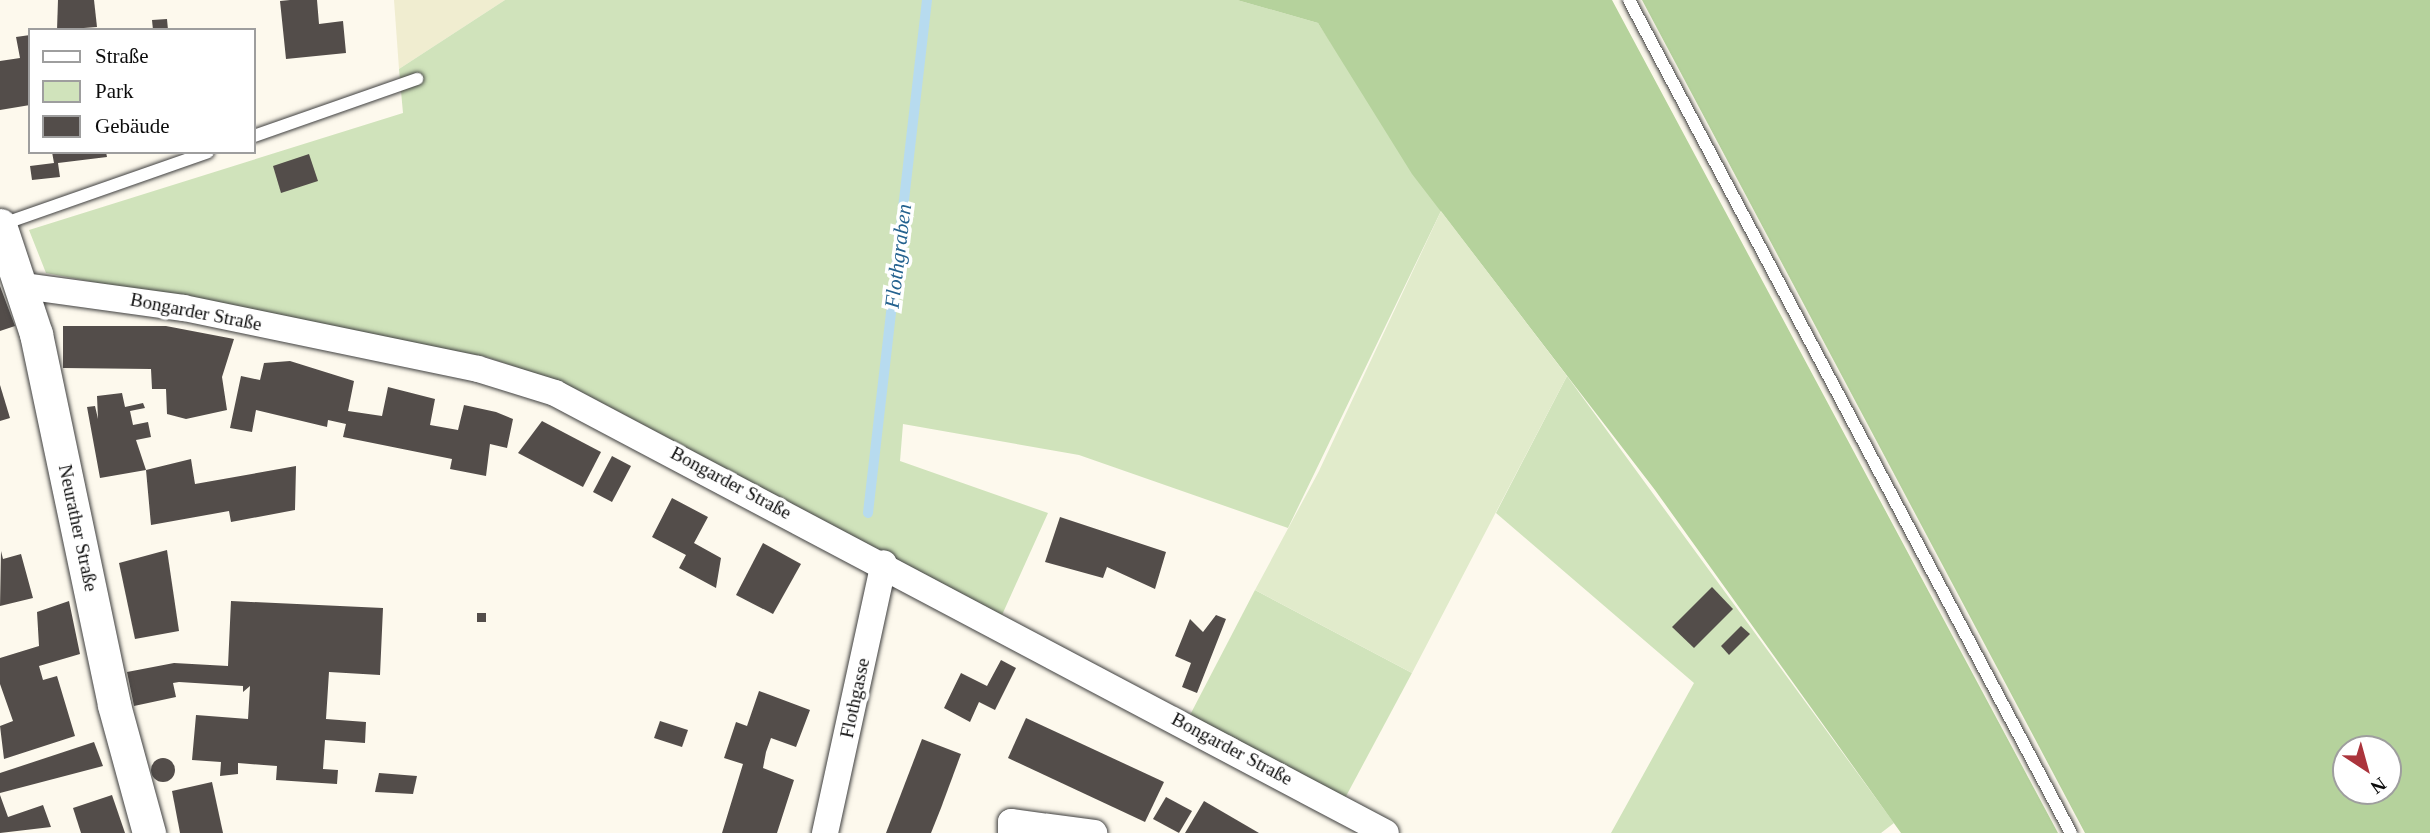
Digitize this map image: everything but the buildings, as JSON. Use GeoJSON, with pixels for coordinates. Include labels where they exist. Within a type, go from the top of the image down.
{"type":"FeatureCollection","features":[{"type":"Feature","properties":{"kind":"street","name":"Neurather Straße"},"geometry":{"type":"LineString","coordinates":[[0,225],[23,286],[114,705],[149,833]]}},
{"type":"Feature","properties":{"kind":"street","name":"Bongarder Straße"},"geometry":{"type":"LineString","coordinates":[[23,286],[184,308],[518,380],[617,421],[1385,833]]}},
{"type":"Feature","properties":{"kind":"street","name":"Flothgasse"},"geometry":{"type":"LineString","coordinates":[[825,833],[884,563]]}},
{"type":"Feature","properties":{"kind":"street"},"geometry":{"type":"LineString","coordinates":[[1011,833],[1011,822],[1094,833]]}},
{"type":"Feature","properties":{"kind":"lane"},"geometry":{"type":"LineString","coordinates":[[1629,0],[2071,833]]}},
{"type":"Feature","properties":{"kind":"lane"},"geometry":{"type":"LineString","coordinates":[[256,135],[417,79]]}},
{"type":"Feature","properties":{"kind":"lane"},"geometry":{"type":"LineString","coordinates":[[0,225],[202,154]]}},
{"type":"Feature","properties":{"kind":"shaded area"},"geometry":{"type":"Polygon","coordinates":[[[394,0],[505,0],[399,69],[394,0]]]}},
{"type":"Feature","properties":{"kind":"green space"},"geometry":{"type":"Polygon","coordinates":[[[505,0],[1237,0],[1318,23],[1441,211],[1288,528],[1079,455],[903,424],[900,461],[1048,513],[1002,615],[578,390],[533,373],[487,357],[46,273],[29,230],[403,113],[399,69],[505,0]]]}},
{"type":"Feature","properties":{"kind":"green space"},"geometry":{"type":"Polygon","coordinates":[[[1237,0],[1612,0],[2058,833],[1901,833],[1655,490],[1412,174],[1318,23],[1237,0]]]}},
{"type":"Feature","properties":{"kind":"green space"},"geometry":{"type":"Polygon","coordinates":[[[1642,0],[2430,0],[2430,833],[2085,833],[1642,0]]]}},
{"type":"Feature","properties":{"kind":"green space"},"geometry":{"type":"Polygon","coordinates":[[[1441,211],[1567,376],[1412,673],[1255,590],[1319,471],[1441,211]]]}},
{"type":"Feature","properties":{"kind":"green space"},"geometry":{"type":"Polygon","coordinates":[[[1567,376],[1894,823],[1881,833],[1611,833],[1694,683],[1496,513],[1567,376]]]}},
{"type":"Feature","properties":{"kind":"green space"},"geometry":{"type":"Polygon","coordinates":[[[1255,590],[1412,673],[1344,800],[1190,715],[1255,590]]]}},
{"type":"Feature","properties":{"kind":"waterway","name":"Flothgraben"},"geometry":{"type":"LineString","coordinates":[[868,513],[927,0]]}}]}
